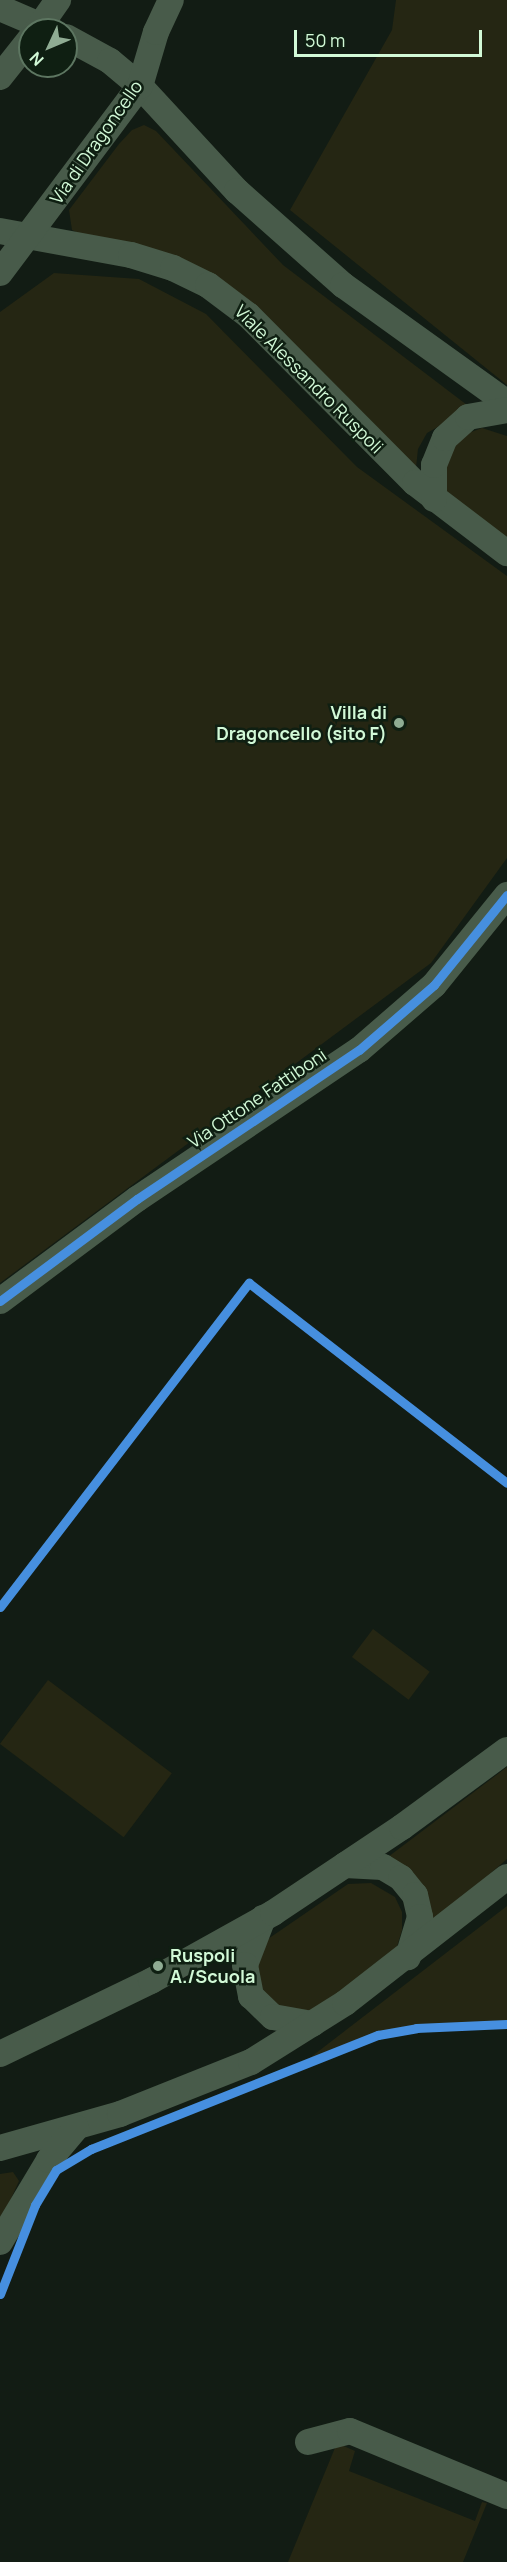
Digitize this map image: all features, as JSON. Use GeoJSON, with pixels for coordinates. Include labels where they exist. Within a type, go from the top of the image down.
{"type":"FeatureCollection","features":[{"type":"Feature","properties":{"kind":"street"},"geometry":{"type":"LineString","coordinates":[[48,18],[58,0]]}},
{"type":"Feature","properties":{"kind":"street","name":"Via di Dragoncello"},"geometry":{"type":"LineString","coordinates":[[0,273],[140,86],[156,32],[171,0]]}},
{"type":"Feature","properties":{"kind":"street"},"geometry":{"type":"LineString","coordinates":[[0,8],[18,18]]}},
{"type":"Feature","properties":{"kind":"street"},"geometry":{"type":"LineString","coordinates":[[78,44],[110,61],[140,86],[237,191],[313,260],[371,308],[507,403]]}},
{"type":"Feature","properties":{"kind":"street"},"geometry":{"type":"LineString","coordinates":[[0,77],[18,56]]}},
{"type":"Feature","properties":{"kind":"street","name":"Viale Alessandro Ruspoli"},"geometry":{"type":"LineString","coordinates":[[0,231],[30,235],[157,262],[187,274],[218,292],[248,315],[378,449],[434,499],[507,553]]}},
{"type":"Feature","properties":{"kind":"street"},"geometry":{"type":"LineString","coordinates":[[434,499],[434,465],[445,438],[468,417],[507,410]]}},
{"type":"Feature","properties":{"kind":"street","name":"Via Ottone Fattiboni"},"geometry":{"type":"LineString","coordinates":[[0,1301],[137,1199],[359,1050],[434,985],[507,895]]}},
{"type":"Feature","properties":{"kind":"street"},"geometry":{"type":"LineString","coordinates":[[0,2054],[151,1981],[263,1918],[345,1865],[507,1750]]}},
{"type":"Feature","properties":{"kind":"street"},"geometry":{"type":"LineString","coordinates":[[345,1865],[383,1867],[400,1878],[416,1895],[420,1917],[408,1957]]}},
{"type":"Feature","properties":{"kind":"street"},"geometry":{"type":"LineString","coordinates":[[0,2148],[76,2128],[154,2103],[251,2062],[312,2024],[408,1957],[507,1877]]}},
{"type":"Feature","properties":{"kind":"street"},"geometry":{"type":"LineString","coordinates":[[263,1918],[245,1965],[251,1996],[273,2017],[312,2024]]}},
{"type":"Feature","properties":{"kind":"street"},"geometry":{"type":"LineString","coordinates":[[0,2242],[49,2160],[76,2128]]}},
{"type":"Feature","properties":{"kind":"street"},"geometry":{"type":"LineString","coordinates":[[308,2442],[350,2431],[507,2496]]}},
{"type":"Feature","properties":{"kind":"green space"},"geometry":{"type":"Polygon","coordinates":[[[396,0],[507,0],[507,385],[290,210],[392,30],[396,0]]]}},
{"type":"Feature","properties":{"kind":"green space"},"geometry":{"type":"Polygon","coordinates":[[[144,125],[156,131],[283,265],[471,408],[427,433],[418,449],[415,477],[257,317],[72,230],[69,210],[119,144],[132,130],[144,125]]]}},
{"type":"Feature","properties":{"kind":"green space"},"geometry":{"type":"Polygon","coordinates":[[[54,273],[139,279],[206,314],[357,467],[507,576],[507,858],[431,963],[0,1283],[0,312],[54,273]]]}},
{"type":"Feature","properties":{"kind":"green space"},"geometry":{"type":"Polygon","coordinates":[[[482,428],[507,436],[507,540],[448,499],[440,483],[444,456],[463,435],[482,428]]]}},
{"type":"Feature","properties":{"kind":"green space"},"geometry":{"type":"Polygon","coordinates":[[[373,1629],[430,1672],[409,1700],[352,1657],[373,1629]]]}},
{"type":"Feature","properties":{"kind":"green space"},"geometry":{"type":"Polygon","coordinates":[[[48,1680],[172,1773],[124,1837],[0,1744],[48,1680]]]}},
{"type":"Feature","properties":{"kind":"green space"},"geometry":{"type":"Polygon","coordinates":[[[507,1767],[507,1859],[426,1930],[384,1860],[507,1767]]]}},
{"type":"Feature","properties":{"kind":"green space"},"geometry":{"type":"Polygon","coordinates":[[[371,1883],[395,1897],[402,1912],[402,1930],[396,1950],[321,2008],[302,2015],[277,2012],[249,1970],[265,1941],[348,1884],[371,1883]]]}},
{"type":"Feature","properties":{"kind":"green space"},"geometry":{"type":"Polygon","coordinates":[[[507,1906],[507,2024],[378,2035],[298,2067],[507,1906]]]}},
{"type":"Feature","properties":{"kind":"green space"},"geometry":{"type":"Polygon","coordinates":[[[13,2172],[19,2181],[0,2223],[0,2174],[13,2172]]]}},
{"type":"Feature","properties":{"kind":"green space"},"geometry":{"type":"Polygon","coordinates":[[[337,2443],[355,2451],[349,2471],[475,2521],[482,2502],[487,2503],[463,2562],[288,2562],[337,2443]]]}},
{"type":"Feature","properties":{"kind":"cycle path"},"geometry":{"type":"LineString","coordinates":[[0,1301],[137,1199],[359,1050],[434,985],[507,895]]}},
{"type":"Feature","properties":{"kind":"cycle path"},"geometry":{"type":"LineString","coordinates":[[0,1607],[249,1283],[507,1483]]}},
{"type":"Feature","properties":{"kind":"cycle path"},"geometry":{"type":"LineString","coordinates":[[0,2294],[35,2205],[56,2170],[91,2149],[378,2035],[416,2028],[507,2024]]}},
{"type":"Feature","properties":{"kind":"place","name":"Villa di Dragoncello (sito F)"},"geometry":{"type":"Point","coordinates":[399,723]}},
{"type":"Feature","properties":{"kind":"place","name":"Ruspoli A./Scuola"},"geometry":{"type":"Point","coordinates":[158,1966]}}]}
